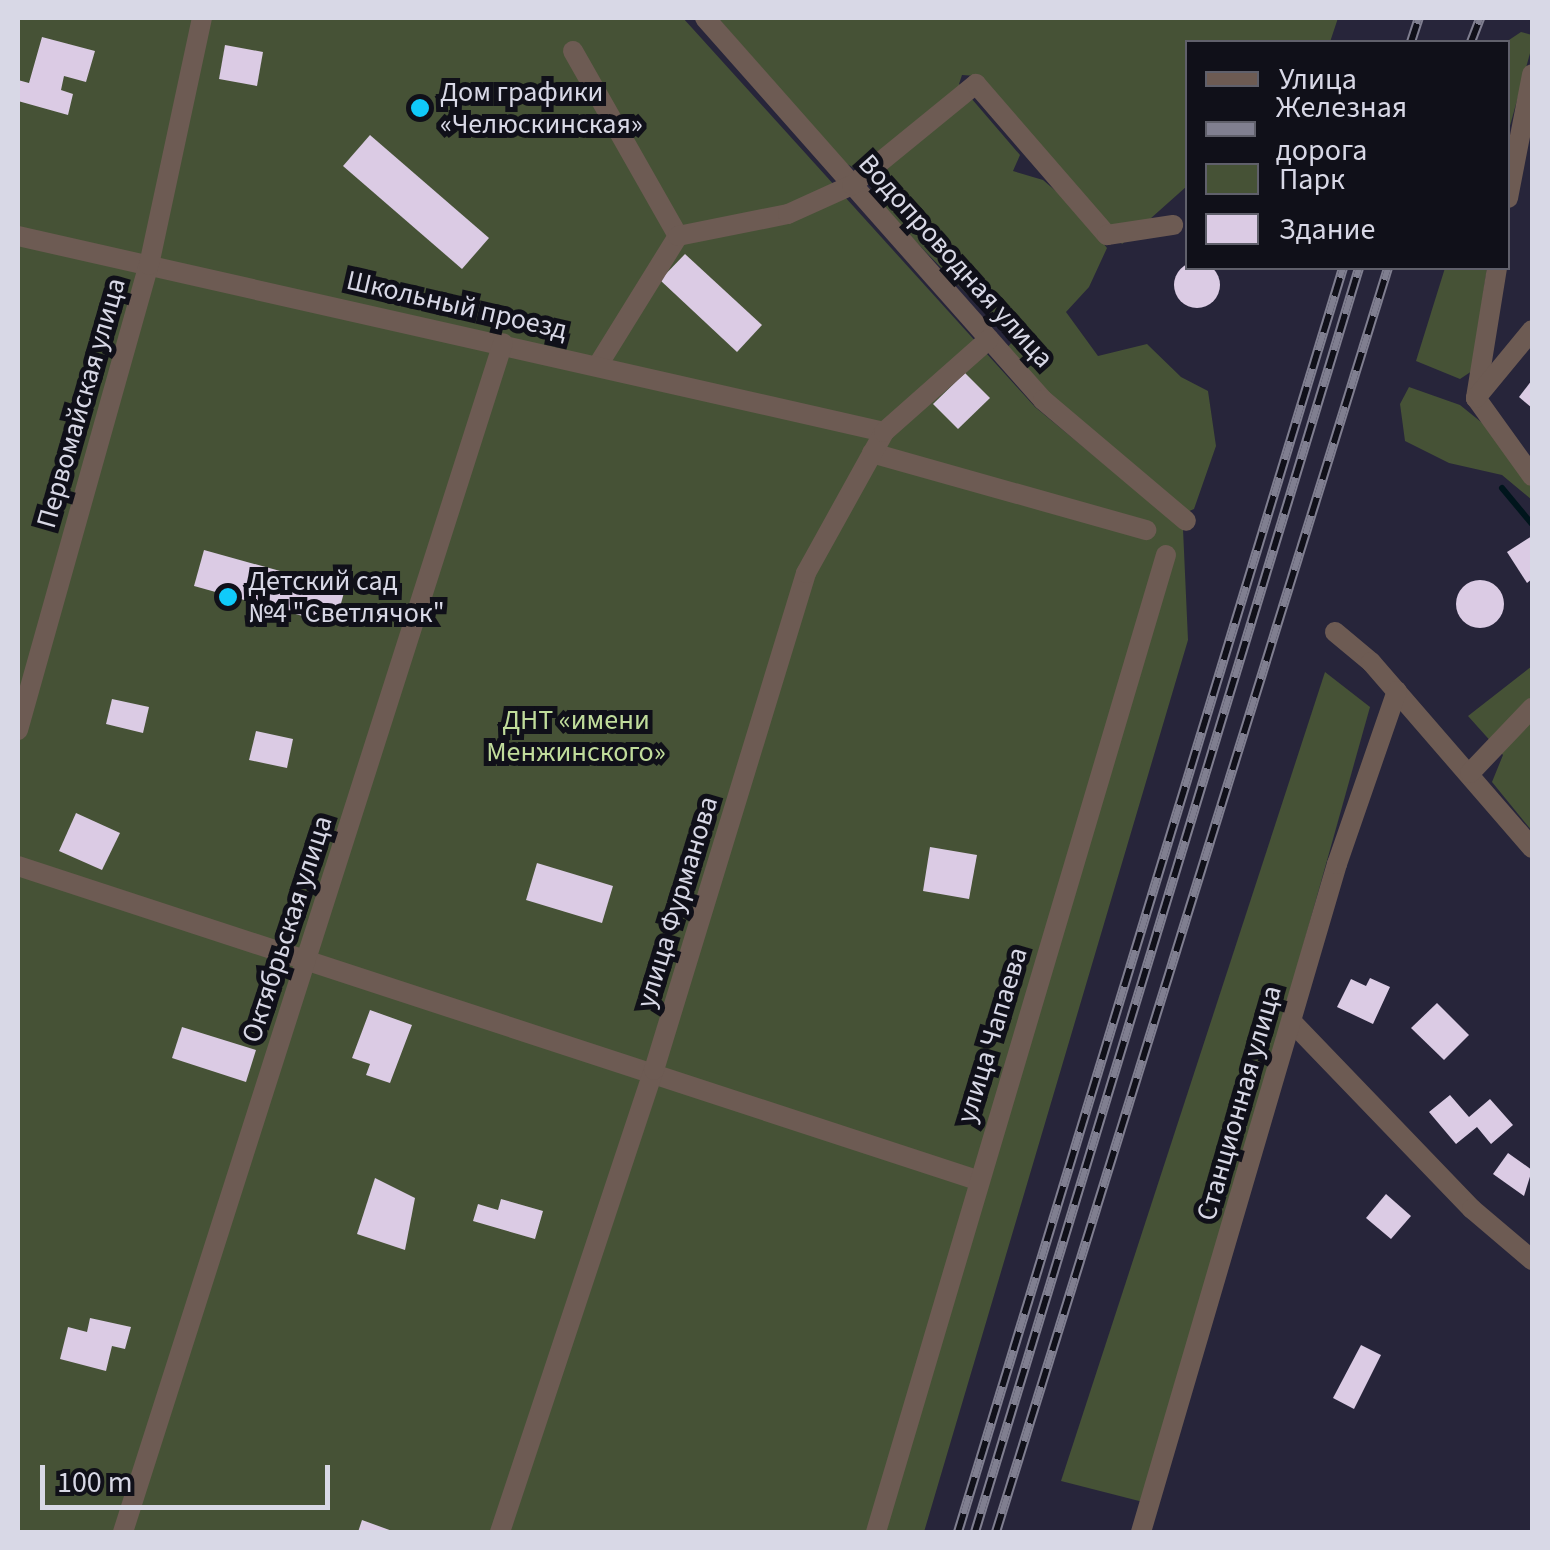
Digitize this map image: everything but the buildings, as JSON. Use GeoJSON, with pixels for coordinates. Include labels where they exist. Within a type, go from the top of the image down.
{"type":"FeatureCollection","features":[{"type":"Feature","properties":{"kind":"street","name":"Первомайская улица"},"geometry":{"type":"LineString","coordinates":[[18,730],[149,265],[202,18]]}},
{"type":"Feature","properties":{"kind":"street","name":"Водопроводная улица"},"geometry":{"type":"LineString","coordinates":[[705,18],[1043,400],[1186,521]]}},
{"type":"Feature","properties":{"kind":"street"},"geometry":{"type":"LineString","coordinates":[[574,51],[678,236]]}},
{"type":"Feature","properties":{"kind":"street"},"geometry":{"type":"LineString","coordinates":[[1510,188],[1532,74]]}},
{"type":"Feature","properties":{"kind":"street"},"geometry":{"type":"LineString","coordinates":[[598,365],[678,236],[788,214],[852,185],[976,84],[1106,235],[1173,224]]}},
{"type":"Feature","properties":{"kind":"street","name":"Школьный проезд"},"geometry":{"type":"LineString","coordinates":[[18,236],[884,432]]}},
{"type":"Feature","properties":{"kind":"street"},"geometry":{"type":"LineString","coordinates":[[1496,270],[1476,398],[1532,476]]}},
{"type":"Feature","properties":{"kind":"street"},"geometry":{"type":"LineString","coordinates":[[1476,398],[1532,330]]}},
{"type":"Feature","properties":{"kind":"street","name":"улица Фурманова"},"geometry":{"type":"LineString","coordinates":[[500,1532],[654,1070],[806,574],[884,432],[988,338]]}},
{"type":"Feature","properties":{"kind":"street","name":"Октябрьская улица"},"geometry":{"type":"LineString","coordinates":[[122,1532],[503,343]]}},
{"type":"Feature","properties":{"kind":"street"},"geometry":{"type":"LineString","coordinates":[[872,453],[1146,530]]}},
{"type":"Feature","properties":{"kind":"street","name":"улица Чапаева"},"geometry":{"type":"LineString","coordinates":[[876,1532],[977,1180],[1166,555]]}},
{"type":"Feature","properties":{"kind":"street"},"geometry":{"type":"LineString","coordinates":[[1335,632],[1397,691],[1532,848]]}},
{"type":"Feature","properties":{"kind":"street","name":"Станционная улица"},"geometry":{"type":"LineString","coordinates":[[1140,1532],[1292,1022],[1397,691]]}},
{"type":"Feature","properties":{"kind":"street"},"geometry":{"type":"LineString","coordinates":[[1470,773],[1532,708]]}},
{"type":"Feature","properties":{"kind":"street"},"geometry":{"type":"LineString","coordinates":[[18,866],[654,1070],[977,1180]]}},
{"type":"Feature","properties":{"kind":"street"},"geometry":{"type":"LineString","coordinates":[[1292,1022],[1472,1209],[1532,1260]]}},
{"type":"Feature","properties":{"kind":"green space","name":"ДНТ «имени Менжинского»"},"geometry":{"type":"Polygon","coordinates":[[[18,18],[683,18],[1035,407],[1183,529],[1188,640],[924,1532],[18,1532],[18,18]]]}},
{"type":"Feature","properties":{"kind":"green space"},"geometry":{"type":"Polygon","coordinates":[[[718,18],[1338,18],[1331,40],[1185,40],[1185,188],[1122,244],[977,76],[962,75],[959,84],[1020,155],[1013,171],[1043,180],[1079,211],[1107,248],[1089,287],[1066,312],[1098,356],[1147,344],[1181,377],[1208,391],[1216,446],[1194,509],[1187,512],[1046,392],[1005,350],[1013,341],[873,198],[871,189],[888,173],[872,156],[854,168],[845,163],[718,18]]]}},
{"type":"Feature","properties":{"kind":"green space"},"geometry":{"type":"Polygon","coordinates":[[[1521,32],[1532,35],[1510,126],[1510,40],[1521,32]]]}},
{"type":"Feature","properties":{"kind":"green space"},"geometry":{"type":"Polygon","coordinates":[[[1444,270],[1487,270],[1472,371],[1460,379],[1416,361],[1444,270]]]}},
{"type":"Feature","properties":{"kind":"green space"},"geometry":{"type":"Polygon","coordinates":[[[1409,387],[1460,405],[1486,426],[1532,487],[1532,500],[1502,475],[1449,463],[1405,441],[1400,404],[1409,387]]]}},
{"type":"Feature","properties":{"kind":"green space"},"geometry":{"type":"Polygon","coordinates":[[[1532,666],[1532,831],[1492,782],[1503,755],[1468,716],[1532,666]]]}},
{"type":"Feature","properties":{"kind":"green space"},"geometry":{"type":"Polygon","coordinates":[[[1325,672],[1370,707],[1147,1503],[1061,1481],[1325,672]]]}},
{"type":"Feature","properties":{"kind":"waterway"},"geometry":{"type":"LineString","coordinates":[[1502,488],[1532,524]]}},
{"type":"Feature","properties":{"kind":"railway"},"geometry":{"type":"LineString","coordinates":[[1412,40],[1419,18]]}},
{"type":"Feature","properties":{"kind":"railway"},"geometry":{"type":"LineString","coordinates":[[1472,40],[1480,18]]}},
{"type":"Feature","properties":{"kind":"railway"},"geometry":{"type":"LineString","coordinates":[[958,1532],[1342,270]]}},
{"type":"Feature","properties":{"kind":"railway"},"geometry":{"type":"LineString","coordinates":[[975,1532],[1358,270]]}},
{"type":"Feature","properties":{"kind":"railway"},"geometry":{"type":"LineString","coordinates":[[996,1532],[1387,270]]}},
{"type":"Feature","properties":{"kind":"place","name":"Дом графики «Челюскинская»"},"geometry":{"type":"Point","coordinates":[420,108]}},
{"type":"Feature","properties":{"kind":"place","name":"Детский сад №4 \"Светлячок\""},"geometry":{"type":"Point","coordinates":[228,597]}}]}
